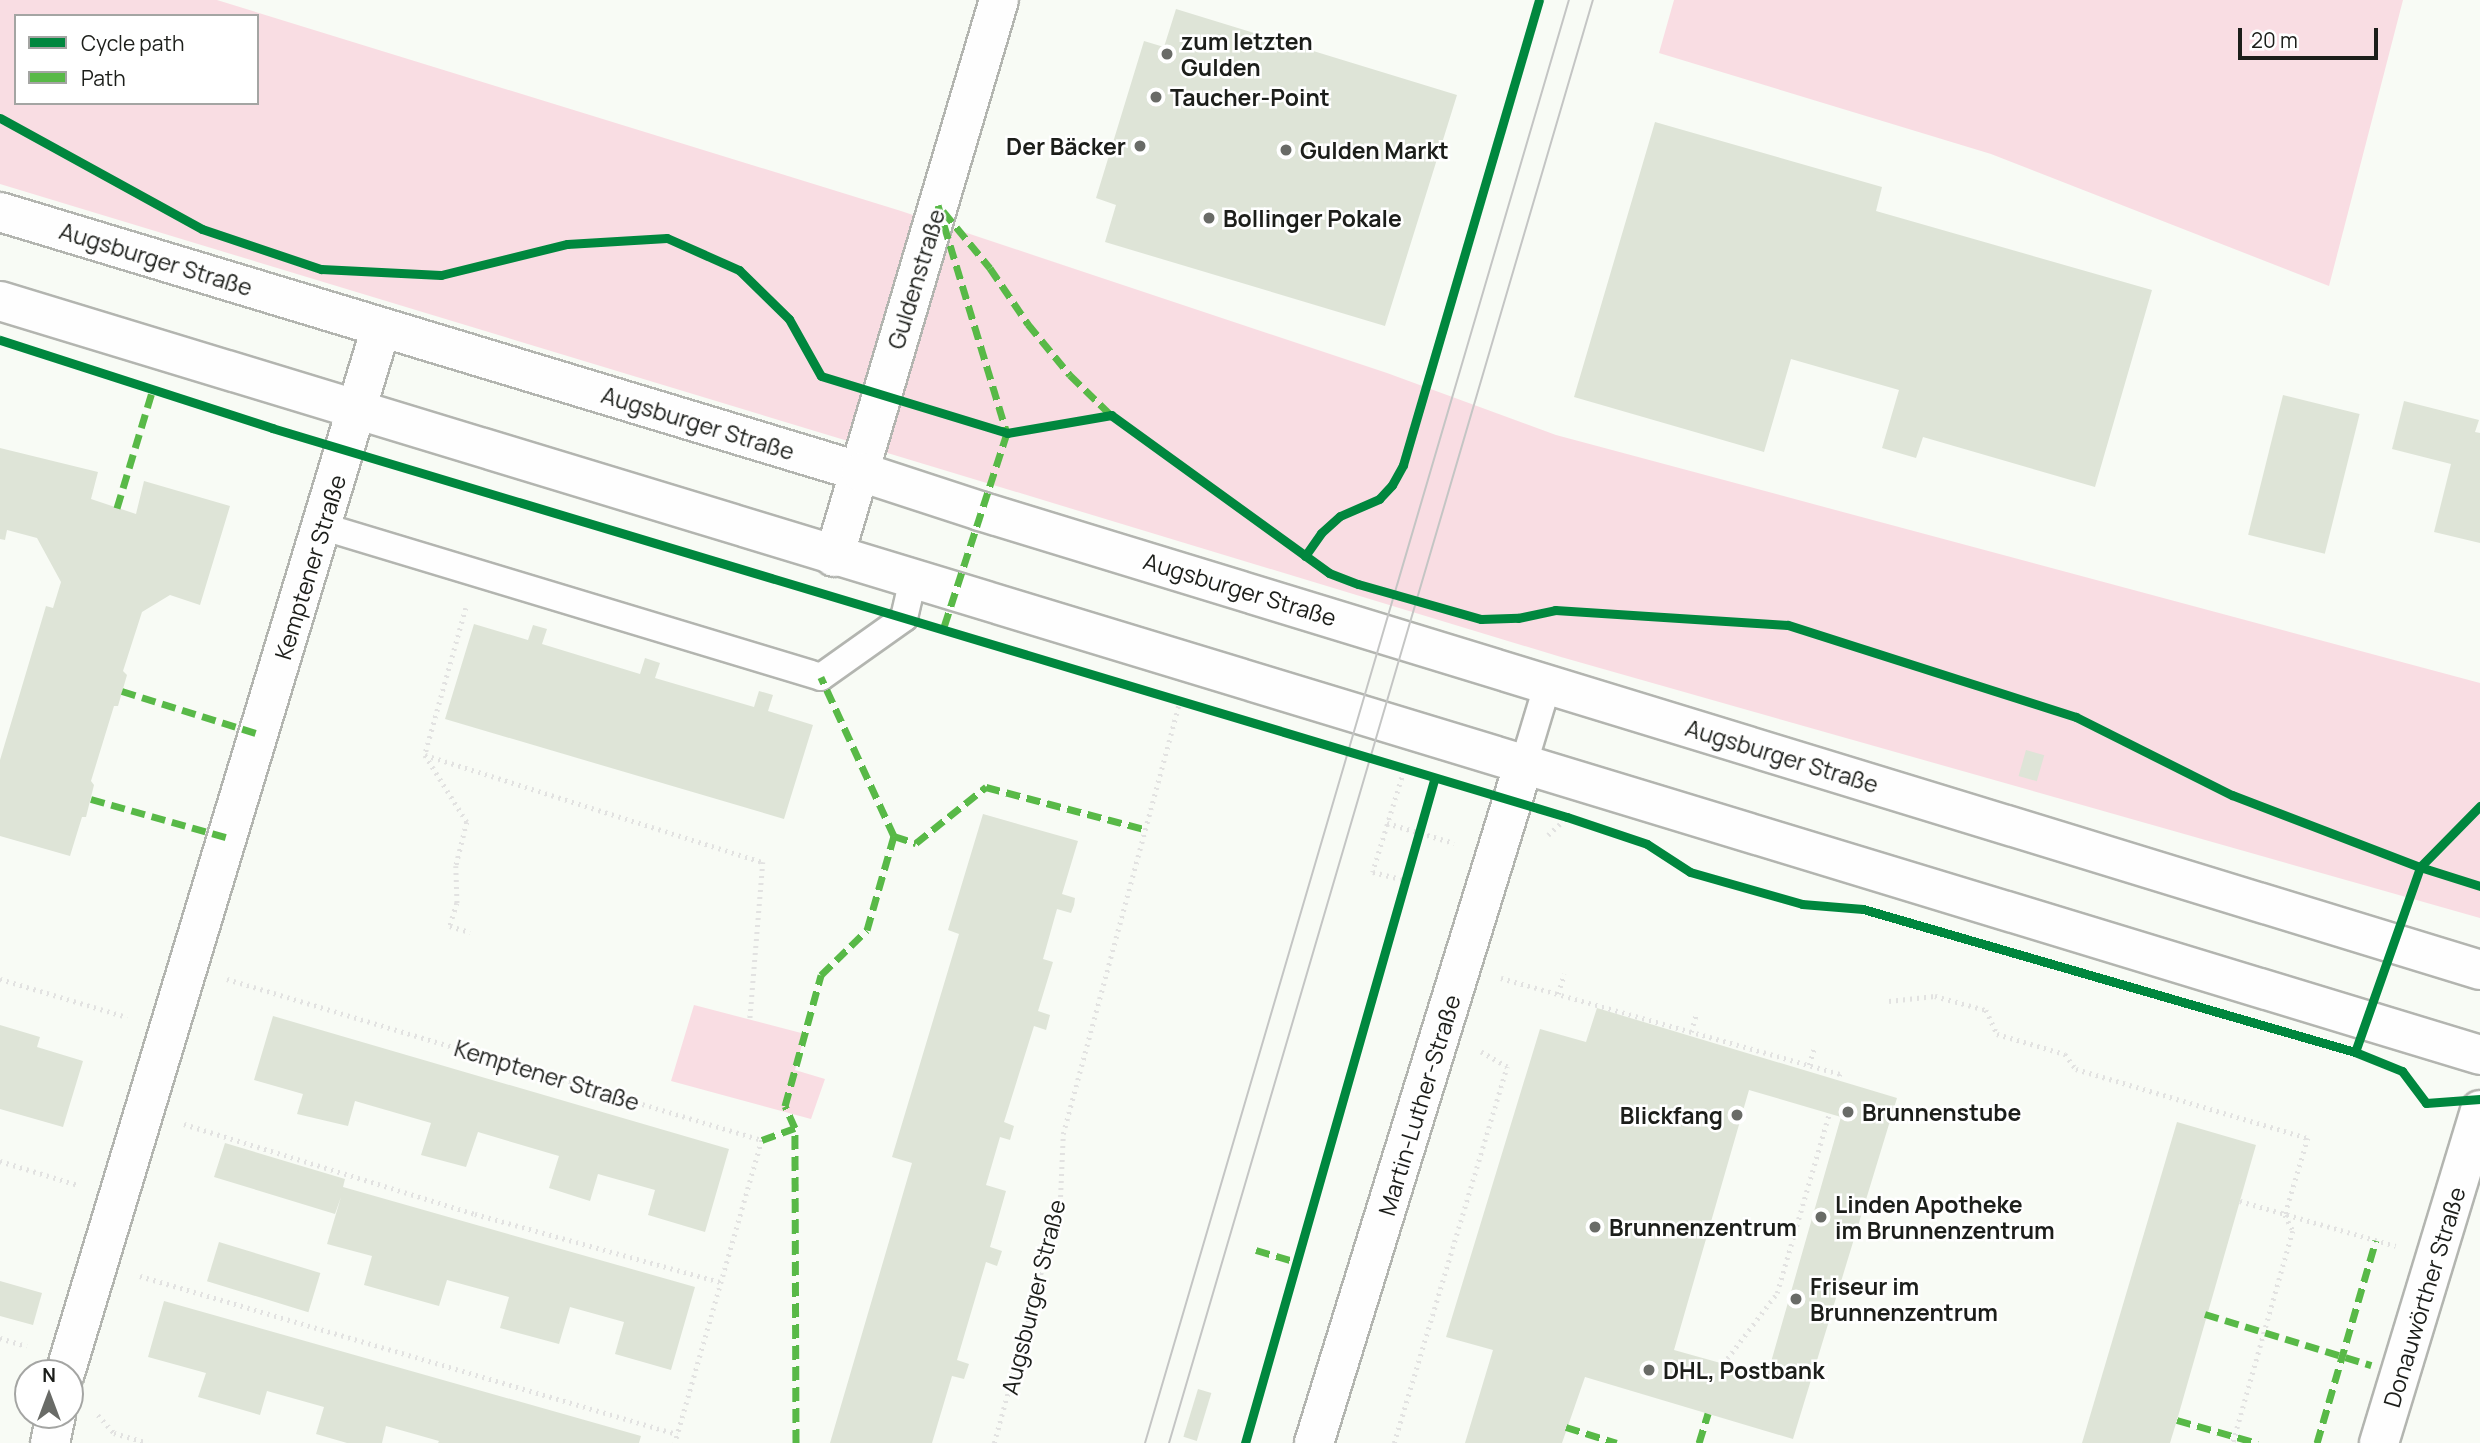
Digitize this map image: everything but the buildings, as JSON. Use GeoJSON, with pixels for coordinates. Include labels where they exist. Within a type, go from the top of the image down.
{"type":"FeatureCollection","features":[{"type":"Feature","properties":{"kind":"street","name":"Guldenstraße"},"geometry":{"type":"LineString","coordinates":[[834,557],[999,0]]}},
{"type":"Feature","properties":{"kind":"street","name":"Augsburger Straße"},"geometry":{"type":"LineString","coordinates":[[0,212],[861,471],[980,511],[2480,970]]}},
{"type":"Feature","properties":{"kind":"street"},"geometry":{"type":"LineString","coordinates":[[0,301],[834,557],[1192,662],[1523,766],[2480,1055]]}},
{"type":"Feature","properties":{"kind":"street","name":"Kemptener Straße"},"geometry":{"type":"LineString","coordinates":[[69,1359],[171,1032],[381,328]]}},
{"type":"Feature","properties":{"kind":"street","name":"Martin-Luther-Straße"},"geometry":{"type":"LineString","coordinates":[[1314,1443],[1523,766]]}},
{"type":"Feature","properties":{"kind":"street","name":"Donauwörther Straße"},"geometry":{"type":"LineString","coordinates":[[2379,1443],[2480,1110]]}},
{"type":"Feature","properties":{"kind":"lane"},"geometry":{"type":"LineString","coordinates":[[321,526],[821,677],[904,618],[913,580]]}},
{"type":"Feature","properties":{"kind":"lane"},"geometry":{"type":"LineString","coordinates":[[1523,766],[1548,683]]}},
{"type":"Feature","properties":{"kind":"path"},"geometry":{"type":"LineString","coordinates":[[470,932],[450,926],[457,903],[456,866],[467,822],[425,755],[466,607],[513,584]]}},
{"type":"Feature","properties":{"kind":"path"},"geometry":{"type":"LineString","coordinates":[[425,755],[763,862],[750,1020]]}},
{"type":"Feature","properties":{"kind":"path"},"geometry":{"type":"LineString","coordinates":[[1404,770],[1373,872],[1406,880]]}},
{"type":"Feature","properties":{"kind":"path"},"geometry":{"type":"LineString","coordinates":[[1540,842],[1567,817]]}},
{"type":"Feature","properties":{"kind":"path"},"geometry":{"type":"LineString","coordinates":[[1387,823],[1496,855]]}},
{"type":"Feature","properties":{"kind":"path"},"geometry":{"type":"LineString","coordinates":[[1462,966],[1840,1074],[1838,1082]]}},
{"type":"Feature","properties":{"kind":"path"},"geometry":{"type":"LineString","coordinates":[[1559,994],[1564,974]]}},
{"type":"Feature","properties":{"kind":"path"},"geometry":{"type":"LineString","coordinates":[[0,979],[171,1032]]}},
{"type":"Feature","properties":{"kind":"path"},"geometry":{"type":"LineString","coordinates":[[1889,1001],[1935,996],[1986,1010],[1997,1034],[2065,1054],[2076,1069],[2308,1138],[2285,1214],[2292,1231],[2266,1333],[2233,1443]]}},
{"type":"Feature","properties":{"kind":"path"},"geometry":{"type":"LineString","coordinates":[[1691,1032],[1696,1014]]}},
{"type":"Feature","properties":{"kind":"path"},"geometry":{"type":"LineString","coordinates":[[1394,1443],[1507,1068],[1471,1045]]}},
{"type":"Feature","properties":{"kind":"path"},"geometry":{"type":"LineString","coordinates":[[1809,1065],[1814,1049]]}},
{"type":"Feature","properties":{"kind":"path"},"geometry":{"type":"LineString","coordinates":[[146,1114],[475,1214],[723,1283]]}},
{"type":"Feature","properties":{"kind":"path"},"geometry":{"type":"LineString","coordinates":[[1723,1364],[1777,1293],[1829,1114]]}},
{"type":"Feature","properties":{"kind":"path"},"geometry":{"type":"LineString","coordinates":[[0,1161],[119,1198]]}},
{"type":"Feature","properties":{"kind":"path"},"geometry":{"type":"LineString","coordinates":[[2240,1201],[2437,1257]]}},
{"type":"Feature","properties":{"kind":"path"},"geometry":{"type":"LineString","coordinates":[[100,1263],[677,1434]]}},
{"type":"Feature","properties":{"kind":"shaded area"},"geometry":{"type":"Polygon","coordinates":[[[0,0],[217,0],[901,211],[1387,373],[1556,435],[2480,683],[2480,918],[1561,657],[0,184],[0,0]]]}},
{"type":"Feature","properties":{"kind":"shaded area"},"geometry":{"type":"Polygon","coordinates":[[[1674,0],[2403,0],[2329,286],[1991,154],[1659,53],[1674,0]]]}},
{"type":"Feature","properties":{"kind":"shaded area"},"geometry":{"type":"Polygon","coordinates":[[[694,1005],[805,1034],[795,1070],[825,1079],[811,1119],[671,1081],[694,1005]]]}},
{"type":"Feature","properties":{"kind":"tram line"},"geometry":{"type":"LineString","coordinates":[[1145,1443],[1569,0]]}},
{"type":"Feature","properties":{"kind":"tram line"},"geometry":{"type":"LineString","coordinates":[[1169,1443],[1593,0]]}},
{"type":"Feature","properties":{"kind":"marked path"},"geometry":{"type":"LineString","coordinates":[[938,205],[1007,433],[943,630]]}},
{"type":"Feature","properties":{"kind":"marked path"},"geometry":{"type":"LineString","coordinates":[[943,211],[990,268],[1028,324],[1070,375],[1111,415]]}},
{"type":"Feature","properties":{"kind":"marked path"},"geometry":{"type":"LineString","coordinates":[[117,508],[153,389]]}},
{"type":"Feature","properties":{"kind":"marked path"},"geometry":{"type":"LineString","coordinates":[[796,1443],[795,1128],[785,1106],[821,975],[867,930],[894,836],[821,677]]}},
{"type":"Feature","properties":{"kind":"marked path"},"geometry":{"type":"LineString","coordinates":[[122,691],[259,734]]}},
{"type":"Feature","properties":{"kind":"marked path"},"geometry":{"type":"LineString","coordinates":[[894,836],[916,843],[986,787],[1144,829]]}},
{"type":"Feature","properties":{"kind":"marked path"},"geometry":{"type":"LineString","coordinates":[[91,799],[229,838]]}},
{"type":"Feature","properties":{"kind":"marked path"},"geometry":{"type":"LineString","coordinates":[[762,1140],[795,1128]]}},
{"type":"Feature","properties":{"kind":"marked path"},"geometry":{"type":"LineString","coordinates":[[2317,1443],[2376,1240]]}},
{"type":"Feature","properties":{"kind":"marked path"},"geometry":{"type":"LineString","coordinates":[[1256,1250],[1297,1262]]}},
{"type":"Feature","properties":{"kind":"marked path"},"geometry":{"type":"LineString","coordinates":[[2205,1314],[2371,1365]]}},
{"type":"Feature","properties":{"kind":"marked path"},"geometry":{"type":"LineString","coordinates":[[1699,1443],[1708,1413]]}},
{"type":"Feature","properties":{"kind":"marked path"},"geometry":{"type":"LineString","coordinates":[[2177,1420],[2258,1443]]}},
{"type":"Feature","properties":{"kind":"marked path"},"geometry":{"type":"LineString","coordinates":[[1566,1427],[1617,1443]]}},
{"type":"Feature","properties":{"kind":"cycle path"},"geometry":{"type":"LineString","coordinates":[[1305,556],[1321,533],[1340,516],[1379,499],[1392,485],[1403,465],[1539,0]]}},
{"type":"Feature","properties":{"kind":"cycle path"},"geometry":{"type":"LineString","coordinates":[[0,118],[202,229],[321,269],[441,275],[567,244],[667,238],[739,270],[789,319],[821,376],[1007,433],[1111,415],[1329,573],[1358,584],[1481,619],[1518,618],[1555,610],[1788,625],[2076,717],[2232,795],[2420,867],[2480,886]]}},
{"type":"Feature","properties":{"kind":"cycle path"},"geometry":{"type":"LineString","coordinates":[[0,340],[272,428],[1567,817],[1647,844],[1690,872],[1802,904],[1863,909],[2355,1052],[2402,1071],[2426,1103],[2480,1099]]}},
{"type":"Feature","properties":{"kind":"cycle path"},"geometry":{"type":"LineString","coordinates":[[1245,1443],[1434,780]]}},
{"type":"Feature","properties":{"kind":"cycle path"},"geometry":{"type":"LineString","coordinates":[[2355,1052],[2420,867],[2480,806]]}},
{"type":"Feature","properties":{"kind":"place","name":"zum letzten Gulden"},"geometry":{"type":"Point","coordinates":[1167,54]}},
{"type":"Feature","properties":{"kind":"place","name":"Taucher-Point"},"geometry":{"type":"Point","coordinates":[1156,97]}},
{"type":"Feature","properties":{"kind":"place","name":"Der Bäcker"},"geometry":{"type":"Point","coordinates":[1140,146]}},
{"type":"Feature","properties":{"kind":"place","name":"Gulden Markt"},"geometry":{"type":"Point","coordinates":[1286,150]}},
{"type":"Feature","properties":{"kind":"place","name":"Bollinger Pokale"},"geometry":{"type":"Point","coordinates":[1209,218]}},
{"type":"Feature","properties":{"kind":"place","name":"Brunnenstube"},"geometry":{"type":"Point","coordinates":[1848,1112]}},
{"type":"Feature","properties":{"kind":"place","name":"Blickfang"},"geometry":{"type":"Point","coordinates":[1737,1115]}},
{"type":"Feature","properties":{"kind":"place","name":"Linden Apotheke im Brunnenzentrum"},"geometry":{"type":"Point","coordinates":[1821,1217]}},
{"type":"Feature","properties":{"kind":"place","name":"Brunnenzentrum"},"geometry":{"type":"Point","coordinates":[1595,1227]}},
{"type":"Feature","properties":{"kind":"place","name":"Friseur im Brunnenzentrum"},"geometry":{"type":"Point","coordinates":[1796,1299]}},
{"type":"Feature","properties":{"kind":"place","name":"DHL, Postbank"},"geometry":{"type":"Point","coordinates":[1649,1370]}}]}
